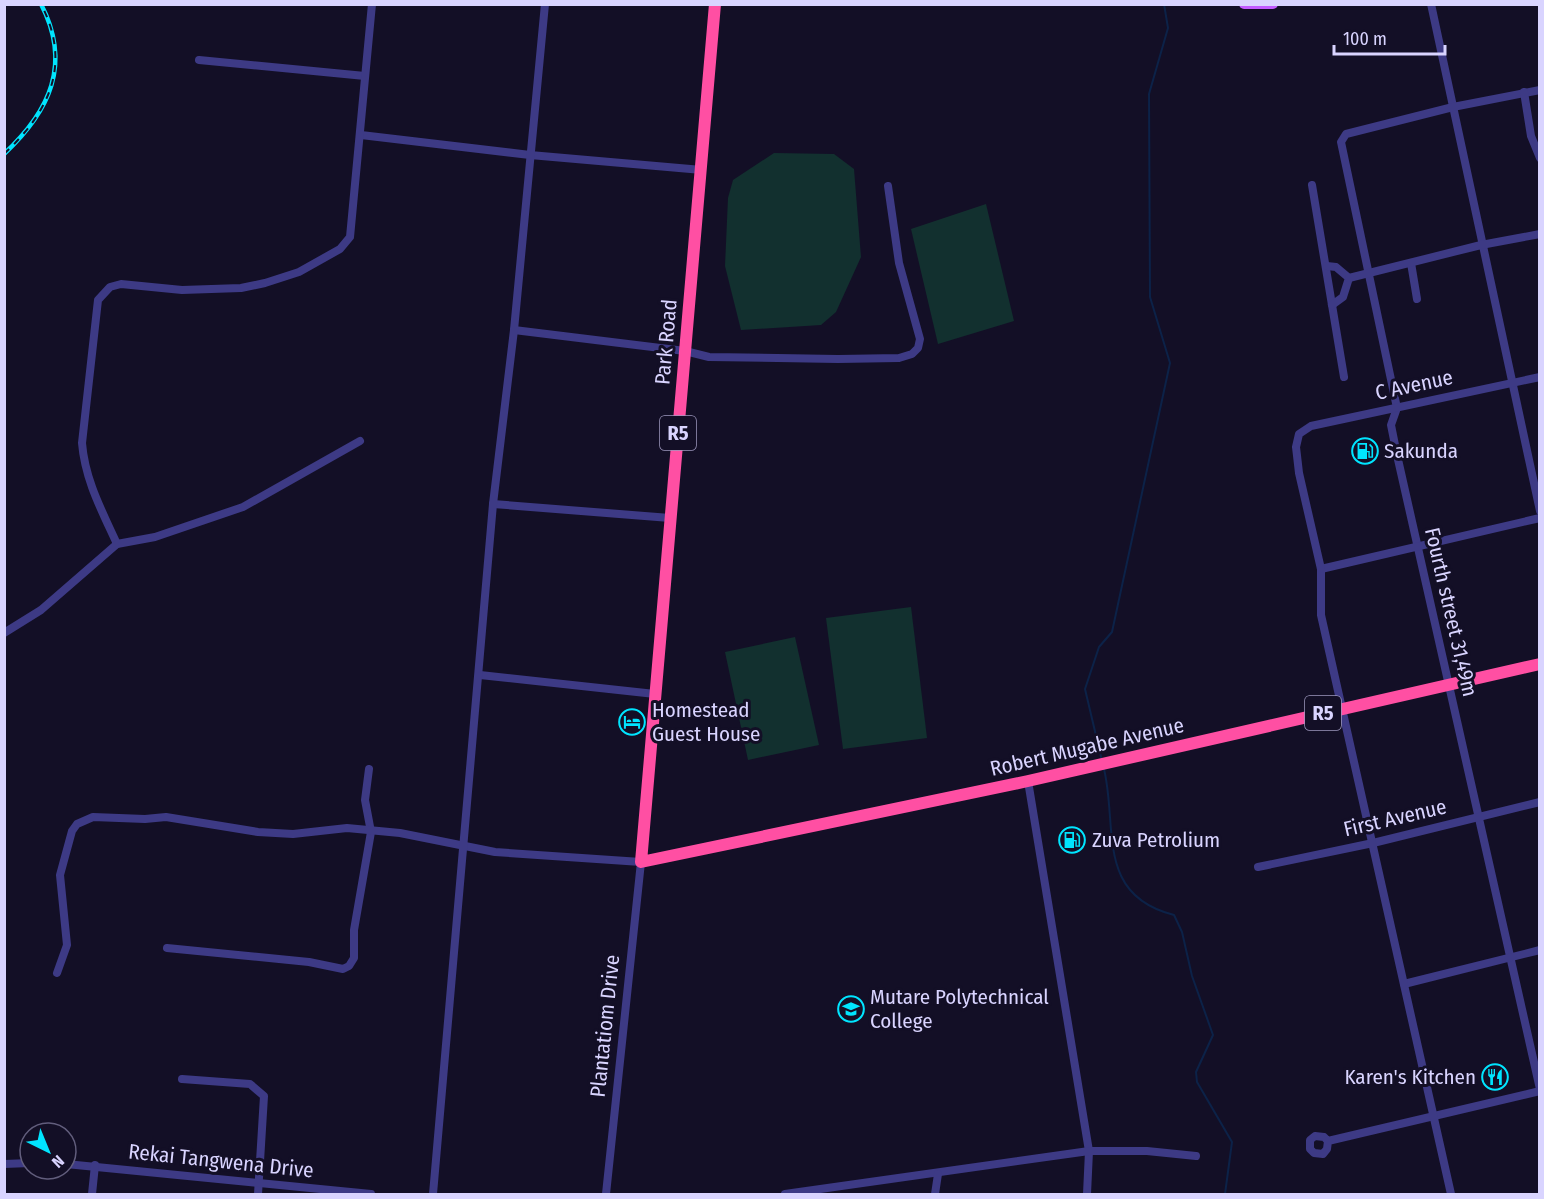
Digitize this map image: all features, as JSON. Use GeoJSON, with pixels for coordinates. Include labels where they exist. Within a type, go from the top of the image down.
{"type":"FeatureCollection","features":[{"type":"Feature","properties":{"kind":"highway","name":"Park Road"},"geometry":{"type":"LineString","coordinates":[[641,862],[715,4]]}},
{"type":"Feature","properties":{"kind":"highway","name":"Robert Mugabe Avenue"},"geometry":{"type":"LineString","coordinates":[[641,862],[1029,781],[1539,664]]}},
{"type":"Feature","properties":{"kind":"main road"},"geometry":{"type":"LineString","coordinates":[[1244,4],[1273,4]]}},
{"type":"Feature","properties":{"kind":"street"},"geometry":{"type":"LineString","coordinates":[[117,544],[84,467],[82,443],[98,300],[110,287],[121,284],[182,290],[241,288],[265,283],[299,272],[340,249],[350,237],[372,4]]}},
{"type":"Feature","properties":{"kind":"street"},"geometry":{"type":"LineString","coordinates":[[433,1194],[480,675],[493,504],[513,330],[544,4]]}},
{"type":"Feature","properties":{"kind":"street"},"geometry":{"type":"LineString","coordinates":[[1431,4],[1539,511]]}},
{"type":"Feature","properties":{"kind":"street"},"geometry":{"type":"LineString","coordinates":[[199,60],[364,76]]}},
{"type":"Feature","properties":{"kind":"street"},"geometry":{"type":"LineString","coordinates":[[1453,107],[1539,90]]}},
{"type":"Feature","properties":{"kind":"street"},"geometry":{"type":"LineString","coordinates":[[1524,92],[1531,136],[1539,158]]}},
{"type":"Feature","properties":{"kind":"street","name":"Fourth street 31,49m"},"geometry":{"type":"LineString","coordinates":[[1453,107],[1346,134],[1341,142],[1397,408],[1392,430],[1539,1090]]}},
{"type":"Feature","properties":{"kind":"street"},"geometry":{"type":"LineString","coordinates":[[361,135],[530,155],[702,170]]}},
{"type":"Feature","properties":{"kind":"street"},"geometry":{"type":"LineString","coordinates":[[1312,185],[1344,377]]}},
{"type":"Feature","properties":{"kind":"street"},"geometry":{"type":"LineString","coordinates":[[513,330],[685,351],[709,357],[838,359],[899,357],[912,354],[918,348],[920,339],[899,263],[888,186]]}},
{"type":"Feature","properties":{"kind":"street"},"geometry":{"type":"LineString","coordinates":[[1349,278],[1481,245],[1539,234]]}},
{"type":"Feature","properties":{"kind":"street"},"geometry":{"type":"LineString","coordinates":[[1411,264],[1417,299]]}},
{"type":"Feature","properties":{"kind":"street"},"geometry":{"type":"LineString","coordinates":[[1327,266],[1336,267],[1349,278]]}},
{"type":"Feature","properties":{"kind":"street"},"geometry":{"type":"LineString","coordinates":[[1332,305],[1343,297],[1349,278]]}},
{"type":"Feature","properties":{"kind":"street","name":"C Avenue"},"geometry":{"type":"LineString","coordinates":[[1321,569],[1299,473],[1296,447],[1299,434],[1311,426],[1539,377]]}},
{"type":"Feature","properties":{"kind":"street"},"geometry":{"type":"LineString","coordinates":[[4,633],[41,610],[117,544],[155,537],[243,507],[360,441]]}},
{"type":"Feature","properties":{"kind":"street"},"geometry":{"type":"LineString","coordinates":[[493,504],[670,518]]}},
{"type":"Feature","properties":{"kind":"street"},"geometry":{"type":"LineString","coordinates":[[1451,1194],[1373,843],[1340,709],[1321,615],[1321,569],[1539,518]]}},
{"type":"Feature","properties":{"kind":"street"},"geometry":{"type":"LineString","coordinates":[[480,675],[655,694]]}},
{"type":"Feature","properties":{"kind":"street"},"geometry":{"type":"LineString","coordinates":[[167,948],[309,962],[343,969],[349,966],[354,957],[356,914],[371,832],[365,800],[369,769]]}},
{"type":"Feature","properties":{"kind":"street"},"geometry":{"type":"LineString","coordinates":[[1029,781],[1089,1151],[1087,1194]]}},
{"type":"Feature","properties":{"kind":"street","name":"First Avenue"},"geometry":{"type":"LineString","coordinates":[[1258,867],[1373,843],[1539,802]]}},
{"type":"Feature","properties":{"kind":"street"},"geometry":{"type":"LineString","coordinates":[[57,973],[67,945],[65,910],[60,888],[61,868],[72,831],[85,819],[166,817],[258,832],[293,834],[347,828],[400,833],[495,852],[641,862]]}},
{"type":"Feature","properties":{"kind":"street","name":"Plantatiom Drive"},"geometry":{"type":"LineString","coordinates":[[606,1194],[641,862]]}},
{"type":"Feature","properties":{"kind":"street"},"geometry":{"type":"LineString","coordinates":[[1404,984],[1539,950]]}},
{"type":"Feature","properties":{"kind":"street"},"geometry":{"type":"LineString","coordinates":[[182,1079],[250,1084],[260,1090],[264,1096],[258,1194]]}},
{"type":"Feature","properties":{"kind":"street"},"geometry":{"type":"LineString","coordinates":[[1328,1142],[1433,1118],[1539,1090]]}},
{"type":"Feature","properties":{"kind":"street"},"geometry":{"type":"LineString","coordinates":[[785,1194],[1089,1151],[1147,1151],[1196,1156]]}},
{"type":"Feature","properties":{"kind":"street","name":"Rekai Tangwena Drive"},"geometry":{"type":"LineString","coordinates":[[78,1164],[371,1194]]}},
{"type":"Feature","properties":{"kind":"street"},"geometry":{"type":"LineString","coordinates":[[92,1194],[95,1165]]}},
{"type":"Feature","properties":{"kind":"street"},"geometry":{"type":"LineString","coordinates":[[935,1194],[938,1174]]}},
{"type":"Feature","properties":{"kind":"green space"},"geometry":{"type":"Polygon","coordinates":[[[774,153],[834,154],[854,169],[861,257],[836,312],[821,325],[741,330],[725,266],[728,198],[733,180],[774,153]]]}},
{"type":"Feature","properties":{"kind":"green space"},"geometry":{"type":"Polygon","coordinates":[[[986,204],[1014,321],[938,344],[911,229],[986,204]]]}},
{"type":"Feature","properties":{"kind":"green space"},"geometry":{"type":"Polygon","coordinates":[[[911,607],[927,738],[843,749],[826,618],[911,607]]]}},
{"type":"Feature","properties":{"kind":"green space"},"geometry":{"type":"Polygon","coordinates":[[[795,637],[819,745],[748,760],[725,652],[795,637]]]}},
{"type":"Feature","properties":{"kind":"waterway"},"geometry":{"type":"LineString","coordinates":[[1102,761],[1085,689],[1099,647],[1112,632],[1170,363],[1150,297],[1149,94],[1168,28],[1164,4]]}},
{"type":"Feature","properties":{"kind":"waterway"},"geometry":{"type":"LineString","coordinates":[[1104,769],[1111,835],[1121,875],[1132,892],[1149,905],[1174,915],[1182,932],[1192,976],[1213,1035],[1196,1072],[1197,1082],[1232,1142],[1225,1194]]}},
{"type":"Feature","properties":{"kind":"railway"},"geometry":{"type":"LineString","coordinates":[[4,154],[34,121],[51,85],[55,66],[55,47],[41,4]]}},
{"type":"Feature","properties":{"kind":"place","name":"Sakunda"},"geometry":{"type":"Point","coordinates":[1365,451]}},
{"type":"Feature","properties":{"kind":"place","name":"Homestead Guest House"},"geometry":{"type":"Point","coordinates":[632,722]}},
{"type":"Feature","properties":{"kind":"place","name":"Zuva Petrolium"},"geometry":{"type":"Point","coordinates":[1072,840]}},
{"type":"Feature","properties":{"kind":"place","name":"Mutare Polytechnical College"},"geometry":{"type":"Point","coordinates":[851,1009]}},
{"type":"Feature","properties":{"kind":"place","name":"Karen's Kitchen"},"geometry":{"type":"Point","coordinates":[1495,1077]}}]}
